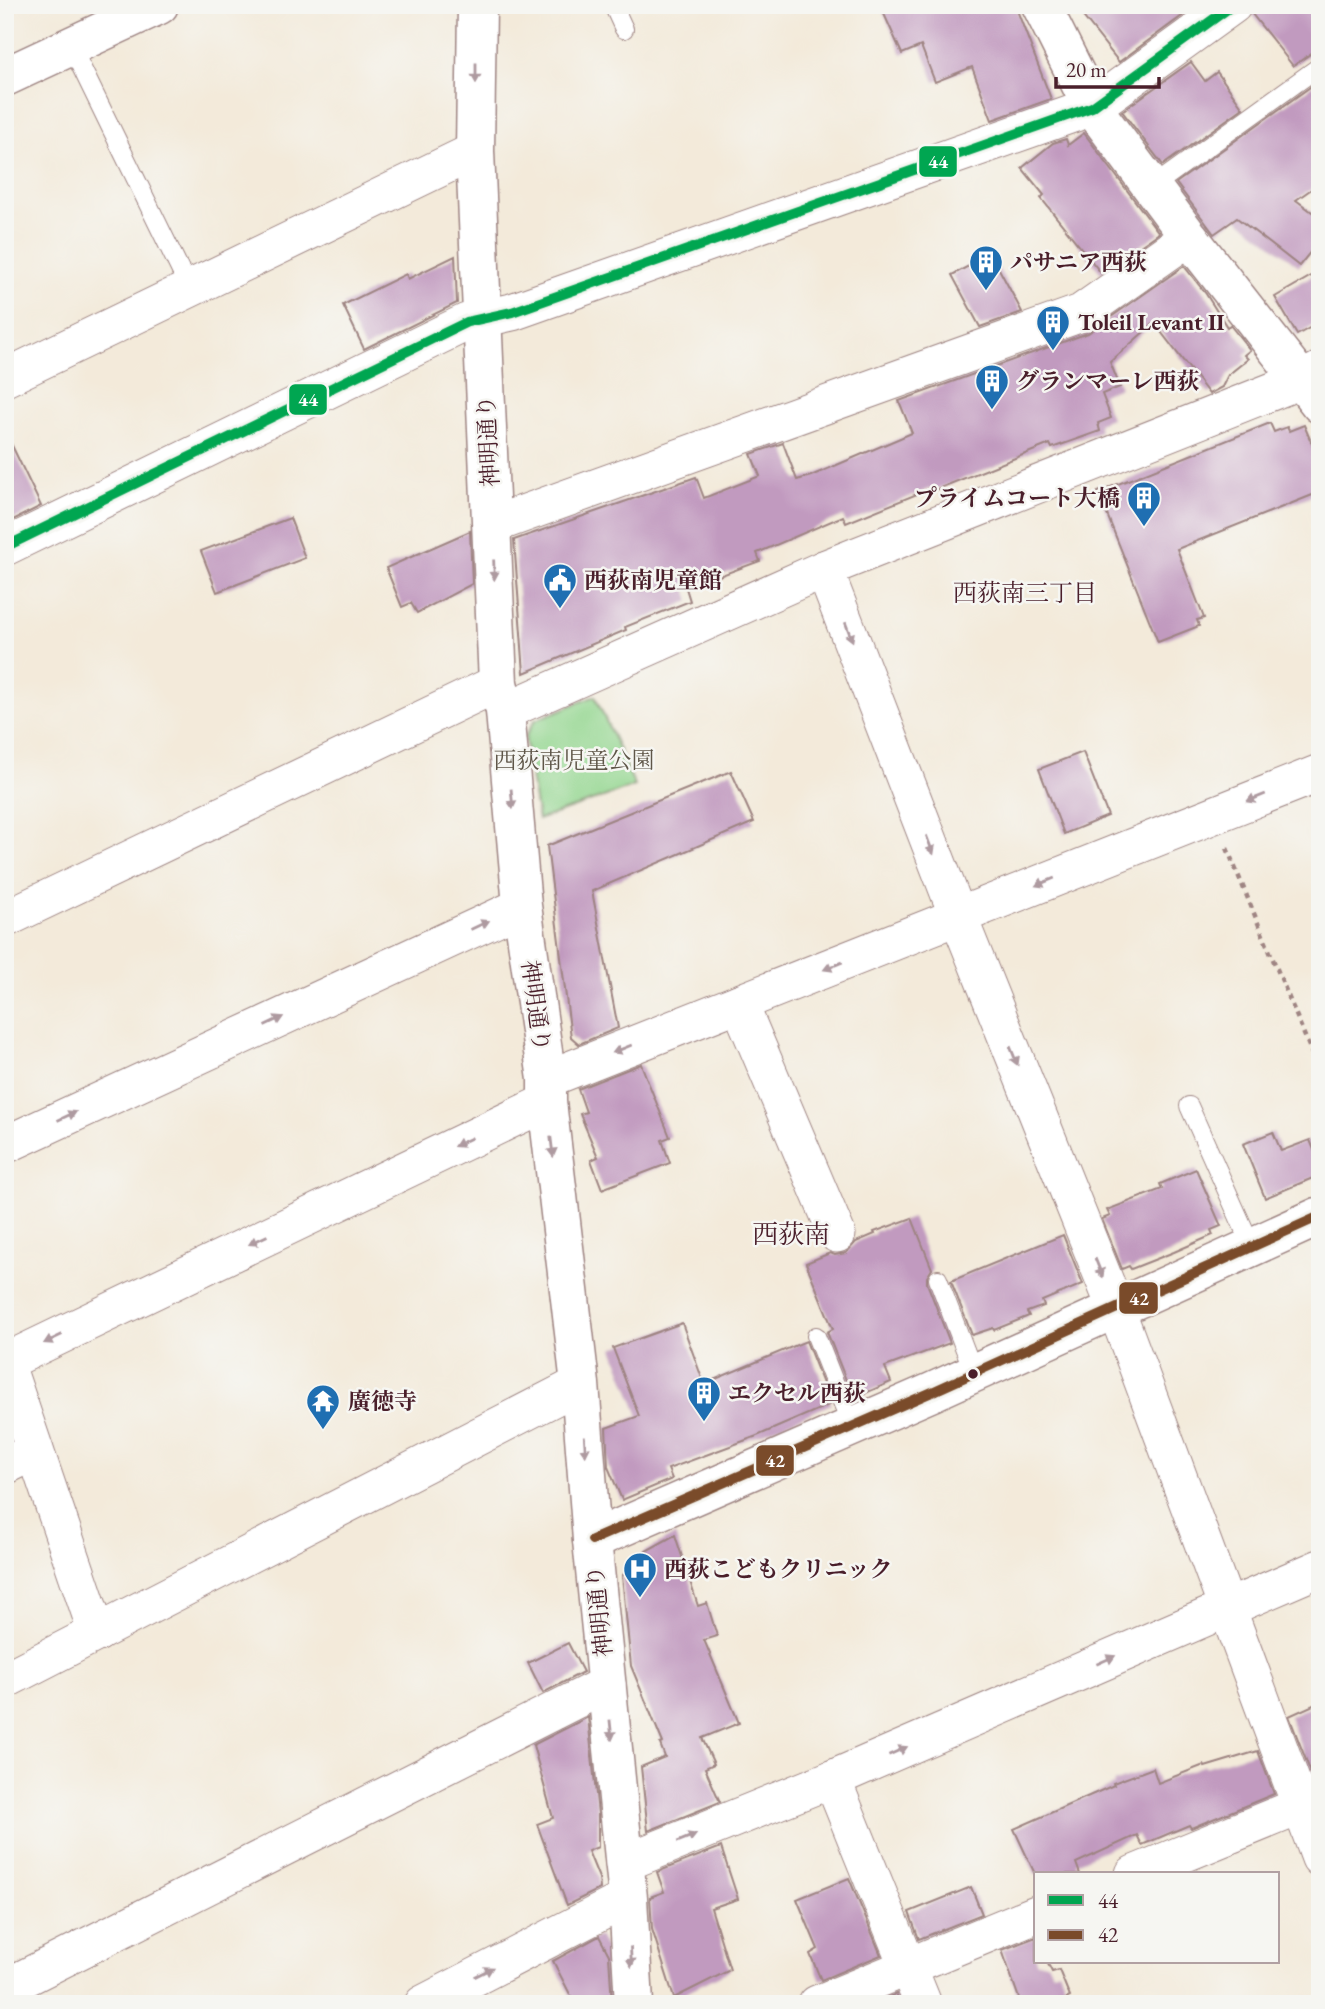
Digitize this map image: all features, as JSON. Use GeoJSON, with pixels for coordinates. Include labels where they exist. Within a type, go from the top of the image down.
{"type":"FeatureCollection","features":[{"type":"Feature","properties":{"kind":"street","name":"神明通り"},"geometry":{"type":"LineString","coordinates":[[477,5],[475,151],[502,697],[522,906],[547,1090],[580,1384],[592,1541],[626,1880],[634,2004]]}},
{"type":"Feature","properties":{"kind":"street"},"geometry":{"type":"LineString","coordinates":[[5,919],[502,697],[824,569],[1313,385],[1189,237],[1092,107],[1041,5]]}},
{"type":"Feature","properties":{"kind":"street"},"geometry":{"type":"LineString","coordinates":[[5,547],[467,322],[512,312],[1092,107],[1233,5]]}},
{"type":"Feature","properties":{"kind":"street"},"geometry":{"type":"LineString","coordinates":[[5,77],[71,46],[135,10]]}},
{"type":"Feature","properties":{"kind":"street"},"geometry":{"type":"LineString","coordinates":[[5,379],[475,151]]}},
{"type":"Feature","properties":{"kind":"street"},"geometry":{"type":"LineString","coordinates":[[492,525],[1080,313],[1189,237]]}},
{"type":"Feature","properties":{"kind":"street"},"geometry":{"type":"LineString","coordinates":[[824,569],[958,916],[1116,1310],[1227,1607],[1309,1802],[1320,1858]]}},
{"type":"Feature","properties":{"kind":"street"},"geometry":{"type":"LineString","coordinates":[[97,1633],[20,1458],[5,1362],[547,1090],[739,1003],[1320,773]]}},
{"type":"Feature","properties":{"kind":"street"},"geometry":{"type":"LineString","coordinates":[[5,1145],[522,906]]}},
{"type":"Feature","properties":{"kind":"street"},"geometry":{"type":"LineString","coordinates":[[739,1003],[837,1234]]}},
{"type":"Feature","properties":{"kind":"street"},"geometry":{"type":"LineString","coordinates":[[592,1541],[1116,1310],[1320,1216]]}},
{"type":"Feature","properties":{"kind":"street"},"geometry":{"type":"LineString","coordinates":[[5,1680],[580,1384]]}},
{"type":"Feature","properties":{"kind":"street"},"geometry":{"type":"LineString","coordinates":[[423,2004],[626,1880],[832,1779],[1320,1568]]}},
{"type":"Feature","properties":{"kind":"street"},"geometry":{"type":"LineString","coordinates":[[5,1988],[607,1684]]}},
{"type":"Feature","properties":{"kind":"street"},"geometry":{"type":"LineString","coordinates":[[832,1779],[923,2004]]}},
{"type":"Feature","properties":{"kind":"street"},"geometry":{"type":"LineString","coordinates":[[1139,1872],[1309,1802]]}},
{"type":"Feature","properties":{"kind":"street"},"geometry":{"type":"LineString","coordinates":[[817,2004],[1034,1915]]}},
{"type":"Feature","properties":{"kind":"lane"},"geometry":{"type":"LineString","coordinates":[[613,5],[624,29]]}},
{"type":"Feature","properties":{"kind":"lane"},"geometry":{"type":"LineString","coordinates":[[71,46],[190,290]]}},
{"type":"Feature","properties":{"kind":"lane"},"geometry":{"type":"LineString","coordinates":[[1152,187],[1320,66]]}},
{"type":"Feature","properties":{"kind":"lane"},"geometry":{"type":"LineString","coordinates":[[1189,1106],[1252,1247]]}},
{"type":"Feature","properties":{"kind":"lane"},"geometry":{"type":"LineString","coordinates":[[938,1279],[974,1373]]}},
{"type":"Feature","properties":{"kind":"lane"},"geometry":{"type":"LineString","coordinates":[[816,1336],[852,1427]]}},
{"type":"Feature","properties":{"kind":"path"},"geometry":{"type":"LineString","coordinates":[[1214,815],[1320,1073]]}},
{"type":"Feature","properties":{"kind":"green space","name":"西荻南児童公園"},"geometry":{"type":"Polygon","coordinates":[[[595,696],[635,786],[538,820],[525,737],[535,720],[595,696]]]}},
{"type":"Feature","properties":{"kind":"building"},"geometry":{"type":"Polygon","coordinates":[[[880,5],[1015,5],[1051,99],[992,120],[972,67],[935,82],[921,46],[902,54],[880,5]]]}},
{"type":"Feature","properties":{"kind":"building"},"geometry":{"type":"Polygon","coordinates":[[[1074,5],[1197,5],[1119,62],[1074,5]]]}},
{"type":"Feature","properties":{"kind":"building"},"geometry":{"type":"Polygon","coordinates":[[[1254,5],[1320,5],[1320,47],[1293,66],[1252,14],[1254,5]]]}},
{"type":"Feature","properties":{"kind":"building"},"geometry":{"type":"Polygon","coordinates":[[[1191,62],[1205,81],[1217,72],[1243,108],[1163,165],[1122,111],[1191,62]]]}},
{"type":"Feature","properties":{"kind":"building"},"geometry":{"type":"Polygon","coordinates":[[[1320,80],[1320,183],[1296,200],[1320,218],[1320,240],[1299,266],[1237,218],[1214,234],[1176,183],[1320,80]]]}},
{"type":"Feature","properties":{"kind":"building"},"geometry":{"type":"Polygon","coordinates":[[[1084,133],[1159,233],[1101,273],[1041,198],[1044,195],[1022,168],[1053,143],[1066,139],[1068,145],[1084,133]]]}},
{"type":"Feature","properties":{"kind":"building","name":"パサニア西荻"},"geometry":{"type":"Polygon","coordinates":[[[991,254],[1022,312],[980,327],[952,275],[991,254]]]}},
{"type":"Feature","properties":{"kind":"building"},"geometry":{"type":"Polygon","coordinates":[[[455,256],[457,303],[364,349],[343,305],[406,274],[408,279],[455,256]]]}},
{"type":"Feature","properties":{"kind":"building"},"geometry":{"type":"Polygon","coordinates":[[[1184,266],[1227,327],[1230,325],[1250,350],[1244,355],[1248,359],[1228,375],[1222,387],[1209,394],[1154,323],[1110,362],[1120,387],[1102,394],[1111,418],[1098,423],[1100,431],[1052,448],[1050,444],[846,523],[843,516],[757,553],[760,561],[686,588],[690,601],[524,673],[514,540],[696,477],[704,498],[760,476],[751,454],[783,443],[797,480],[811,476],[912,433],[899,401],[1088,333],[1184,266]]]}},
{"type":"Feature","properties":{"kind":"building"},"geometry":{"type":"Polygon","coordinates":[[[1320,271],[1320,322],[1297,335],[1275,297],[1320,271]]]}},
{"type":"Feature","properties":{"kind":"building","name":"プライムコート大橋"},"geometry":{"type":"Polygon","coordinates":[[[1270,423],[1274,432],[1287,427],[1289,431],[1304,425],[1320,463],[1320,492],[1177,549],[1204,618],[1197,620],[1199,626],[1158,642],[1098,492],[1270,423]]]}},
{"type":"Feature","properties":{"kind":"building"},"geometry":{"type":"Polygon","coordinates":[[[5,431],[41,506],[5,524],[5,431]]]}},
{"type":"Feature","properties":{"kind":"building"},"geometry":{"type":"Polygon","coordinates":[[[290,518],[305,558],[217,592],[201,551],[290,518]]]}},
{"type":"Feature","properties":{"kind":"building"},"geometry":{"type":"Polygon","coordinates":[[[470,531],[472,584],[417,613],[411,603],[402,607],[386,568],[470,531]]]}},
{"type":"Feature","properties":{"kind":"building"},"geometry":{"type":"Polygon","coordinates":[[[1083,752],[1108,816],[1064,834],[1039,769],[1083,752]]]}},
{"type":"Feature","properties":{"kind":"building"},"geometry":{"type":"Polygon","coordinates":[[[731,771],[754,822],[592,891],[618,1028],[579,1044],[571,1037],[547,846],[731,771]]]}},
{"type":"Feature","properties":{"kind":"building"},"geometry":{"type":"Polygon","coordinates":[[[641,1064],[670,1137],[662,1140],[670,1163],[602,1189],[591,1160],[598,1157],[580,1114],[586,1112],[578,1089],[641,1064]]]}},
{"type":"Feature","properties":{"kind":"building"},"geometry":{"type":"Polygon","coordinates":[[[1273,1132],[1281,1151],[1310,1140],[1320,1164],[1320,1175],[1265,1198],[1243,1144],[1273,1132]]]}},
{"type":"Feature","properties":{"kind":"building"},"geometry":{"type":"Polygon","coordinates":[[[1196,1169],[1221,1226],[1211,1230],[1213,1235],[1174,1252],[1131,1269],[1129,1266],[1122,1269],[1102,1219],[1110,1216],[1107,1210],[1162,1189],[1160,1184],[1196,1169]]]}},
{"type":"Feature","properties":{"kind":"building"},"geometry":{"type":"Polygon","coordinates":[[[912,1218],[932,1269],[927,1283],[950,1343],[885,1367],[891,1382],[861,1395],[860,1392],[852,1395],[827,1332],[833,1329],[806,1263],[830,1253],[846,1253],[856,1242],[875,1234],[874,1232],[912,1218]]]}},
{"type":"Feature","properties":{"kind":"building"},"geometry":{"type":"Polygon","coordinates":[[[1063,1235],[1083,1284],[1042,1301],[1044,1306],[1027,1312],[1029,1316],[994,1330],[993,1328],[972,1335],[951,1281],[1063,1235]]]}},
{"type":"Feature","properties":{"kind":"building"},"geometry":{"type":"Polygon","coordinates":[[[682,1323],[704,1384],[806,1341],[831,1404],[757,1436],[668,1469],[672,1479],[622,1500],[608,1467],[606,1428],[639,1416],[613,1348],[682,1323]]]}},
{"type":"Feature","properties":{"kind":"building"},"geometry":{"type":"Polygon","coordinates":[[[675,1535],[698,1606],[707,1603],[717,1636],[704,1640],[739,1723],[702,1738],[714,1764],[705,1768],[720,1802],[648,1831],[641,1767],[665,1757],[660,1744],[663,1743],[631,1666],[622,1576],[646,1551],[675,1535]]]}},
{"type":"Feature","properties":{"kind":"building"},"geometry":{"type":"Polygon","coordinates":[[[568,1643],[583,1672],[543,1693],[528,1663],[568,1643]]]}},
{"type":"Feature","properties":{"kind":"building"},"geometry":{"type":"Polygon","coordinates":[[[1320,1702],[1320,1777],[1313,1778],[1289,1716],[1320,1702]]]}},
{"type":"Feature","properties":{"kind":"building"},"geometry":{"type":"Polygon","coordinates":[[[588,1717],[598,1814],[598,1847],[588,1851],[599,1878],[600,1889],[567,1905],[537,1824],[553,1818],[533,1745],[588,1717]]]}},
{"type":"Feature","properties":{"kind":"building"},"geometry":{"type":"Polygon","coordinates":[[[1258,1751],[1274,1794],[1142,1845],[1137,1835],[1076,1863],[1079,1872],[1034,1872],[1014,1829],[1114,1785],[1113,1783],[1153,1768],[1158,1783],[1204,1765],[1205,1767],[1258,1751]]]}},
{"type":"Feature","properties":{"kind":"building"},"geometry":{"type":"Polygon","coordinates":[[[721,1847],[738,1899],[711,1908],[730,1970],[674,1998],[652,1929],[650,1897],[664,1892],[657,1872],[721,1847]]]}},
{"type":"Feature","properties":{"kind":"building"},"geometry":{"type":"Polygon","coordinates":[[[849,1878],[881,1955],[821,1980],[810,1954],[818,1949],[797,1899],[849,1878]]]}},
{"type":"Feature","properties":{"kind":"building"},"geometry":{"type":"Polygon","coordinates":[[[971,1887],[982,1914],[919,1939],[909,1912],[971,1887]]]}},
{"type":"Feature","properties":{"kind":"building"},"geometry":{"type":"Polygon","coordinates":[[[599,1936],[609,1955],[612,2004],[575,2004],[553,1961],[599,1936]]]}},
{"type":"Feature","properties":{"kind":"building"},"geometry":{"type":"Polygon","coordinates":[[[1034,1938],[1034,1964],[1048,1964],[1052,1972],[1059,1970],[1070,1997],[1056,2004],[1021,2004],[1002,1950],[1034,1938]]]}},
{"type":"Feature","properties":{"kind":"building"},"geometry":{"type":"Polygon","coordinates":[[[896,1994],[900,2004],[873,2004],[896,1994]]]}},
{"type":"Feature","properties":{"kind":"transit line","name":"44"},"geometry":{"type":"LineString","coordinates":[[5,547],[467,322],[512,312],[1092,107],[1233,5]]}},
{"type":"Feature","properties":{"kind":"transit line","name":"42"},"geometry":{"type":"LineString","coordinates":[[592,1540],[932,1392],[1320,1216]]}},
{"type":"Feature","properties":{"kind":"place","name":"パサニア西荻"},"geometry":{"type":"Point","coordinates":[986,292]}},
{"type":"Feature","properties":{"kind":"place","name":"Toleil Levant Ⅱ"},"geometry":{"type":"Point","coordinates":[1053,352]}},
{"type":"Feature","properties":{"kind":"place","name":"グランマーレ西荻"},"geometry":{"type":"Point","coordinates":[992,411]}},
{"type":"Feature","properties":{"kind":"place","name":"プライムコート大橋"},"geometry":{"type":"Point","coordinates":[1144,528]}},
{"type":"Feature","properties":{"kind":"place","name":"西荻南児童館"},"geometry":{"type":"Point","coordinates":[560,610]}},
{"type":"Feature","properties":{"kind":"place","name":"エクセル西荻"},"geometry":{"type":"Point","coordinates":[704,1423]}},
{"type":"Feature","properties":{"kind":"place","name":"廣徳寺"},"geometry":{"type":"Point","coordinates":[323,1431]}},
{"type":"Feature","properties":{"kind":"place","name":"西荻こどもクリニック"},"geometry":{"type":"Point","coordinates":[640,1599]}},
{"type":"Feature","properties":{"kind":"district","name":"西荻南三丁目"},"geometry":{"type":"Point","coordinates":[1025,593]}},
{"type":"Feature","properties":{"kind":"district","name":"西荻南"},"geometry":{"type":"Point","coordinates":[791,1234]}}]}
